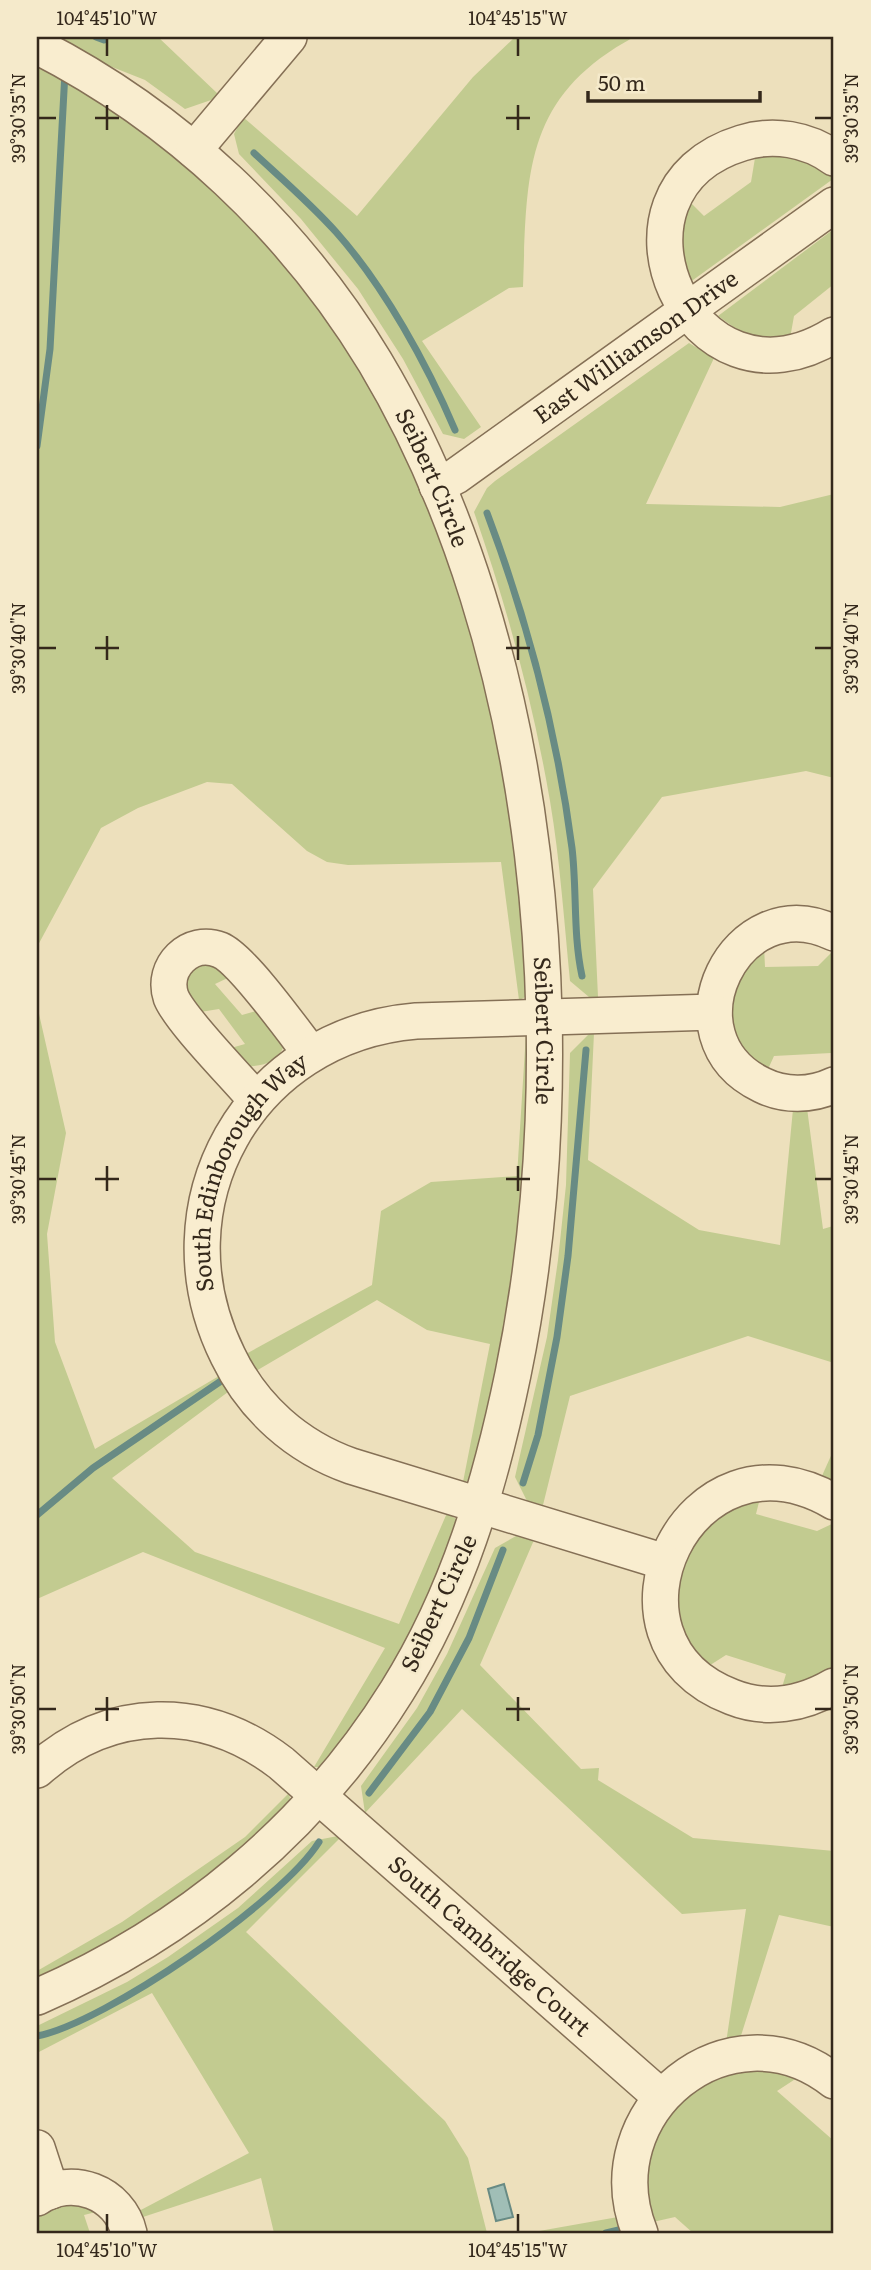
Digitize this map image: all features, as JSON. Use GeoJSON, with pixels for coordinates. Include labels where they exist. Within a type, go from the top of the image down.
{"type":"FeatureCollection","features":[{"type":"Feature","properties":{"kind":"street"},"geometry":{"type":"LineString","coordinates":[[194,150],[289,37]]}},
{"type":"Feature","properties":{"kind":"street","name":"Seibert Circle"},"geometry":{"type":"LineString","coordinates":[[37,46],[143,109],[238,190],[285,240],[333,301],[375,363],[437,486],[488,636],[515,752],[536,889],[544,1017],[543,1132],[531,1266],[507,1401],[480,1506],[454,1579],[419,1652],[371,1731],[319,1797],[242,1871],[179,1920],[121,1955],[37,1997]]}},
{"type":"Feature","properties":{"kind":"street"},"geometry":{"type":"LineString","coordinates":[[834,158],[805,143],[762,138],[722,151],[698,167],[680,189],[665,229],[667,272],[685,311],[720,341],[756,352],[793,352],[834,335]]}},
{"type":"Feature","properties":{"kind":"street","name":"East Williamson Drive"},"geometry":{"type":"LineString","coordinates":[[437,486],[456,476],[834,205]]}},
{"type":"Feature","properties":{"kind":"street"},"geometry":{"type":"LineString","coordinates":[[834,933],[817,927],[792,925],[755,937],[736,953],[721,974],[714,1012],[718,1036],[729,1058],[757,1082],[792,1093],[817,1091],[834,1085]]}},
{"type":"Feature","properties":{"kind":"street"},"geometry":{"type":"LineString","coordinates":[[256,1100],[175,1005],[169,980],[176,962],[184,954],[209,947],[232,957],[311,1054]]}},
{"type":"Feature","properties":{"kind":"street","name":"South Edinborough Way"},"geometry":{"type":"LineString","coordinates":[[665,1562],[320,1454],[294,1437],[262,1408],[236,1372],[209,1311],[202,1264],[203,1221],[218,1165],[237,1126],[256,1100],[277,1079],[311,1054],[354,1034],[399,1022],[714,1012]]}},
{"type":"Feature","properties":{"kind":"street"},"geometry":{"type":"LineString","coordinates":[[834,1502],[809,1490],[782,1483],[754,1484],[728,1492],[704,1506],[684,1525],[665,1562],[660,1587],[665,1626],[682,1660],[700,1679],[722,1693],[760,1704],[798,1702],[834,1686]]}},
{"type":"Feature","properties":{"kind":"street","name":"South Cambridge Court"},"geometry":{"type":"LineString","coordinates":[[37,1770],[74,1742],[101,1730],[127,1723],[176,1721],[221,1730],[254,1744],[281,1763],[661,2097]]}},
{"type":"Feature","properties":{"kind":"street"},"geometry":{"type":"LineString","coordinates":[[640,2233],[630,2202],[632,2154],[643,2124],[661,2097],[697,2069],[741,2056],[786,2058],[815,2069],[834,2081]]}},
{"type":"Feature","properties":{"kind":"street"},"geometry":{"type":"LineString","coordinates":[[37,2148],[44,2194],[72,2187],[102,2196],[118,2209],[129,2233]]}},
{"type":"Feature","properties":{"kind":"green space"},"geometry":{"type":"Polygon","coordinates":[[[58,37],[158,37],[218,94],[214,99],[185,109],[145,80],[102,63],[58,37]]]}},
{"type":"Feature","properties":{"kind":"green space"},"geometry":{"type":"Polygon","coordinates":[[[515,37],[634,37],[598,60],[570,85],[551,113],[538,142],[526,209],[523,287],[509,288],[422,341],[481,427],[464,439],[443,434],[403,359],[358,289],[301,219],[239,154],[234,134],[243,117],[357,216],[473,77],[515,37]]]}},
{"type":"Feature","properties":{"kind":"green space"},"geometry":{"type":"Polygon","coordinates":[[[37,61],[111,106],[123,120],[132,119],[197,171],[228,200],[299,280],[339,334],[376,395],[409,461],[438,531],[484,674],[511,811],[530,995],[519,1000],[501,862],[348,865],[327,862],[307,851],[232,784],[207,782],[138,808],[101,828],[37,947],[37,61]]]}},
{"type":"Feature","properties":{"kind":"green space"},"geometry":{"type":"Polygon","coordinates":[[[756,152],[807,158],[834,174],[833,179],[693,280],[688,280],[676,247],[689,201],[704,216],[751,182],[756,152]]]}},
{"type":"Feature","properties":{"kind":"green space"},"geometry":{"type":"Polygon","coordinates":[[[834,229],[834,284],[794,316],[789,344],[755,342],[718,316],[834,229]]]}},
{"type":"Feature","properties":{"kind":"green space"},"geometry":{"type":"Polygon","coordinates":[[[689,343],[714,358],[646,504],[780,507],[834,494],[834,778],[806,771],[662,797],[593,889],[598,997],[589,997],[570,981],[550,801],[536,727],[518,655],[474,512],[487,488],[495,481],[689,343]]]}},
{"type":"Feature","properties":{"kind":"green space"},"geometry":{"type":"Polygon","coordinates":[[[764,946],[765,967],[818,966],[834,950],[834,1075],[831,1053],[774,1056],[764,1078],[728,1039],[729,984],[764,946]]]}},
{"type":"Feature","properties":{"kind":"green space"},"geometry":{"type":"Polygon","coordinates":[[[205,955],[234,975],[215,984],[242,1015],[263,1009],[284,1045],[273,1060],[261,1065],[241,1066],[224,1050],[245,1044],[219,1009],[194,1013],[186,1005],[183,967],[205,955]]]}},
{"type":"Feature","properties":{"kind":"green space"},"geometry":{"type":"Polygon","coordinates":[[[37,1005],[66,1133],[47,1234],[55,1342],[95,1449],[219,1376],[228,1392],[112,1478],[195,1552],[399,1624],[447,1513],[459,1521],[417,1629],[344,1746],[320,1767],[314,1767],[385,1648],[143,1552],[37,1599],[37,1005]]]}},
{"type":"Feature","properties":{"kind":"green space"},"geometry":{"type":"Polygon","coordinates":[[[526,1033],[531,1098],[508,1327],[470,1480],[463,1482],[490,1344],[427,1330],[377,1300],[256,1371],[246,1354],[372,1285],[381,1211],[431,1182],[517,1176],[526,1033]]]}},
{"type":"Feature","properties":{"kind":"green space"},"geometry":{"type":"Polygon","coordinates":[[[594,1033],[588,1160],[699,1230],[780,1245],[793,1109],[807,1108],[823,1229],[833,1226],[834,1229],[834,1363],[748,1336],[570,1396],[543,1505],[527,1501],[515,1477],[547,1337],[558,1260],[566,1185],[570,1053],[589,1034],[594,1033]]]}},
{"type":"Feature","properties":{"kind":"green space"},"geometry":{"type":"Polygon","coordinates":[[[834,1449],[834,1484],[821,1478],[834,1449]]]}},
{"type":"Feature","properties":{"kind":"green space"},"geometry":{"type":"Polygon","coordinates":[[[761,1494],[756,1514],[817,1531],[834,1523],[834,1673],[780,1694],[786,1674],[726,1655],[704,1669],[671,1614],[693,1528],[761,1494]]]}},
{"type":"Feature","properties":{"kind":"green space"},"geometry":{"type":"Polygon","coordinates":[[[516,1536],[534,1540],[480,1665],[581,1769],[599,1768],[598,1780],[693,1838],[834,1851],[834,1927],[779,1915],[739,2042],[726,2043],[746,1909],[682,1914],[462,1709],[365,1813],[361,1786],[417,1708],[447,1654],[495,1548],[516,1536]]]}},
{"type":"Feature","properties":{"kind":"green space"},"geometry":{"type":"Polygon","coordinates":[[[289,1793],[291,1804],[174,1907],[37,1981],[37,1971],[122,1922],[245,1837],[289,1793]]]}},
{"type":"Feature","properties":{"kind":"green space"},"geometry":{"type":"Polygon","coordinates":[[[338,1836],[340,1838],[246,1932],[445,2121],[468,2158],[487,2233],[274,2233],[261,2178],[140,2218],[137,2212],[249,2153],[152,1993],[37,2053],[37,2026],[127,1982],[168,1957],[238,1908],[312,1841],[338,1836]]]}},
{"type":"Feature","properties":{"kind":"green space"},"geometry":{"type":"Polygon","coordinates":[[[733,2067],[800,2076],[777,2091],[834,2141],[834,2233],[693,2233],[675,2217],[644,2224],[641,2209],[659,2114],[733,2067]]]}},
{"type":"Feature","properties":{"kind":"green space"},"geometry":{"type":"Polygon","coordinates":[[[55,2197],[104,2210],[84,2215],[90,2233],[37,2233],[37,2210],[55,2197]]]}},
{"type":"Feature","properties":{"kind":"green space"},"geometry":{"type":"Polygon","coordinates":[[[618,2217],[622,2233],[528,2233],[618,2217]]]}},
{"type":"Feature","properties":{"kind":"water"},"geometry":{"type":"Polygon","coordinates":[[[504,2184],[513,2217],[496,2221],[488,2189],[504,2184]]]}},
{"type":"Feature","properties":{"kind":"waterway"},"geometry":{"type":"LineString","coordinates":[[96,37],[104,40]]}},
{"type":"Feature","properties":{"kind":"waterway"},"geometry":{"type":"LineString","coordinates":[[37,446],[50,349],[65,72]]}},
{"type":"Feature","properties":{"kind":"waterway"},"geometry":{"type":"LineString","coordinates":[[254,153],[326,222],[371,276],[418,353],[455,430]]}},
{"type":"Feature","properties":{"kind":"waterway"},"geometry":{"type":"LineString","coordinates":[[487,513],[528,637],[558,762],[572,848],[577,945],[582,976]]}},
{"type":"Feature","properties":{"kind":"waterway"},"geometry":{"type":"LineString","coordinates":[[523,1483],[538,1435],[557,1337],[568,1256],[586,1050]]}},
{"type":"Feature","properties":{"kind":"waterway"},"geometry":{"type":"LineString","coordinates":[[37,1515],[93,1468],[221,1381]]}},
{"type":"Feature","properties":{"kind":"waterway"},"geometry":{"type":"LineString","coordinates":[[369,1793],[430,1712],[469,1638],[503,1550]]}},
{"type":"Feature","properties":{"kind":"waterway"},"geometry":{"type":"LineString","coordinates":[[37,2036],[67,2026],[105,2008],[190,1956],[269,1895],[299,1867],[319,1842]]}},
{"type":"Feature","properties":{"kind":"waterway"},"geometry":{"type":"LineString","coordinates":[[606,2233],[623,2229]]}}]}
